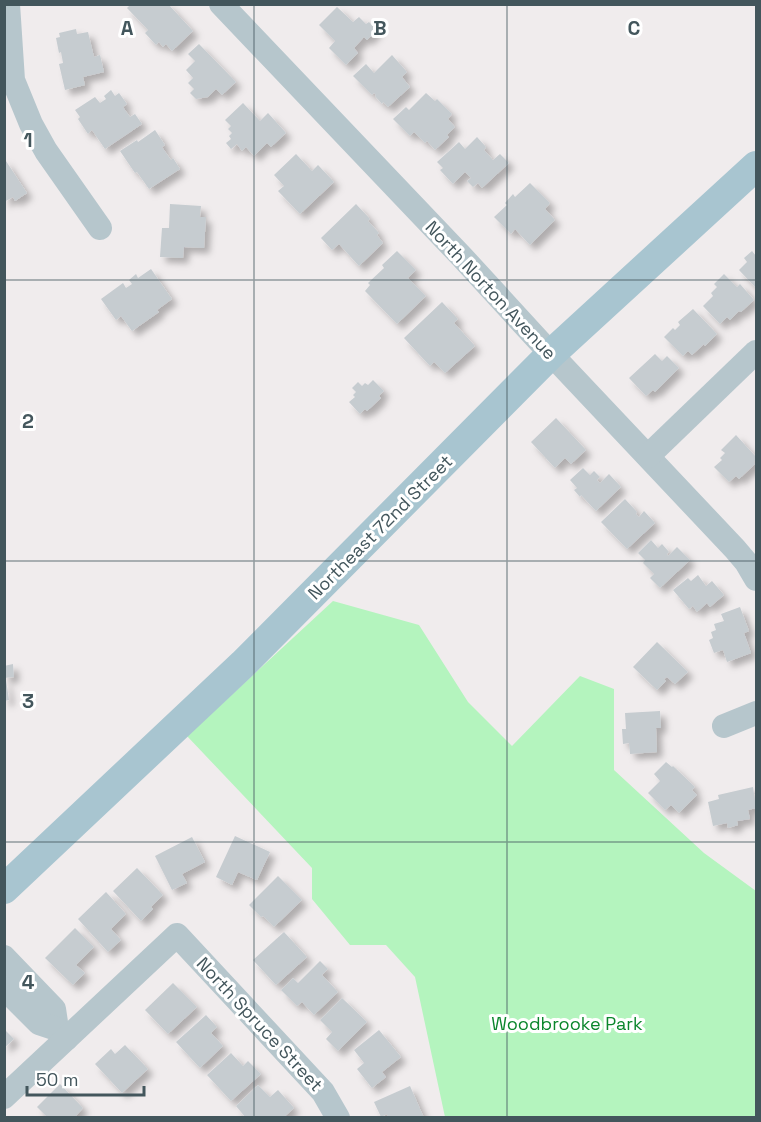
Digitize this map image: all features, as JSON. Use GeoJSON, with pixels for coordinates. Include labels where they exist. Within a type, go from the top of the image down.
{"type":"FeatureCollection","features":[{"type":"Feature","properties":{"kind":"main road","name":"Northeast 72nd Street"},"geometry":{"type":"LineString","coordinates":[[4,889],[243,664],[551,354],[756,166]]}},
{"type":"Feature","properties":{"kind":"street"},"geometry":{"type":"LineString","coordinates":[[8,4],[13,80],[31,124],[46,151],[100,228]]}},
{"type":"Feature","properties":{"kind":"street","name":"North Norton Avenue"},"geometry":{"type":"LineString","coordinates":[[221,4],[735,549],[756,579]]}},
{"type":"Feature","properties":{"kind":"street"},"geometry":{"type":"LineString","coordinates":[[648,456],[756,352]]}},
{"type":"Feature","properties":{"kind":"street"},"geometry":{"type":"LineString","coordinates":[[724,726],[756,712]]}},
{"type":"Feature","properties":{"kind":"street","name":"North Spruce Street"},"geometry":{"type":"LineString","coordinates":[[61,1034],[177,935],[323,1092],[338,1118]]}},
{"type":"Feature","properties":{"kind":"street"},"geometry":{"type":"LineString","coordinates":[[4,957],[54,1009],[61,1034]]}},
{"type":"Feature","properties":{"kind":"street"},"geometry":{"type":"LineString","coordinates":[[4,988],[39,1023],[61,1034]]}},
{"type":"Feature","properties":{"kind":"street"},"geometry":{"type":"LineString","coordinates":[[4,1096],[61,1034]]}},
{"type":"Feature","properties":{"kind":"green space","name":"Woodbrooke Park"},"geometry":{"type":"Polygon","coordinates":[[[333,601],[419,625],[468,702],[512,746],[580,676],[614,689],[614,770],[704,853],[756,891],[756,1117],[445,1117],[415,977],[386,945],[350,945],[312,899],[312,868],[187,736],[333,601]]]}},
{"type":"Feature","properties":{"kind":"building"},"geometry":{"type":"Polygon","coordinates":[[[131,4],[168,4],[193,31],[172,51],[166,44],[163,47],[159,42],[156,45],[145,33],[148,30],[127,8],[131,4]]]}},
{"type":"Feature","properties":{"kind":"building"},"geometry":{"type":"Polygon","coordinates":[[[337,7],[353,22],[359,17],[366,24],[369,22],[377,30],[367,40],[364,37],[354,48],[358,53],[346,65],[329,48],[335,41],[319,25],[337,7]]]}},
{"type":"Feature","properties":{"kind":"building"},"geometry":{"type":"Polygon","coordinates":[[[76,29],[77,34],[88,32],[94,57],[100,55],[104,72],[83,77],[85,85],[65,90],[59,64],[63,63],[56,38],[60,37],[59,33],[76,29]]]}},
{"type":"Feature","properties":{"kind":"building"},"geometry":{"type":"Polygon","coordinates":[[[199,44],[236,82],[222,95],[216,89],[208,97],[196,99],[190,93],[194,89],[188,83],[193,78],[186,70],[195,61],[188,54],[199,44]]]}},
{"type":"Feature","properties":{"kind":"building"},"geometry":{"type":"Polygon","coordinates":[[[392,55],[407,72],[402,77],[410,87],[388,107],[353,76],[366,64],[374,73],[392,55]]]}},
{"type":"Feature","properties":{"kind":"building"},"geometry":{"type":"Polygon","coordinates":[[[111,90],[115,96],[119,93],[127,104],[123,107],[130,117],[135,114],[142,124],[105,149],[92,130],[88,134],[75,110],[95,97],[100,103],[106,99],[104,96],[111,90]]]}},
{"type":"Feature","properties":{"kind":"building"},"geometry":{"type":"Polygon","coordinates":[[[426,93],[435,101],[437,99],[452,114],[448,119],[455,127],[447,135],[449,137],[435,150],[414,132],[410,136],[393,119],[406,107],[409,110],[426,93]]]}},
{"type":"Feature","properties":{"kind":"building"},"geometry":{"type":"Polygon","coordinates":[[[243,103],[260,121],[268,113],[286,133],[271,147],[267,143],[254,156],[246,147],[242,151],[237,144],[231,149],[226,143],[231,139],[229,136],[232,133],[228,129],[231,126],[225,120],[243,103]]]}},
{"type":"Feature","properties":{"kind":"building"},"geometry":{"type":"Polygon","coordinates":[[[155,130],[165,145],[162,147],[180,169],[149,189],[120,151],[155,130]]]}},
{"type":"Feature","properties":{"kind":"building"},"geometry":{"type":"Polygon","coordinates":[[[477,137],[493,160],[500,154],[509,163],[482,188],[478,183],[473,187],[467,181],[471,178],[465,172],[453,184],[440,170],[443,168],[437,162],[459,142],[465,149],[477,137]]]}},
{"type":"Feature","properties":{"kind":"building"},"geometry":{"type":"Polygon","coordinates":[[[296,154],[312,171],[318,165],[334,182],[300,214],[278,191],[284,186],[274,175],[296,154]]]}},
{"type":"Feature","properties":{"kind":"building"},"geometry":{"type":"Polygon","coordinates":[[[4,158],[27,193],[15,201],[13,197],[4,202],[4,158]]]}},
{"type":"Feature","properties":{"kind":"building"},"geometry":{"type":"Polygon","coordinates":[[[530,183],[550,203],[545,209],[555,220],[530,245],[515,229],[511,234],[494,217],[507,205],[505,203],[513,194],[515,197],[530,183]]]}},
{"type":"Feature","properties":{"kind":"building"},"geometry":{"type":"Polygon","coordinates":[[[170,204],[201,206],[200,217],[206,217],[204,248],[184,247],[183,258],[160,257],[162,228],[169,228],[170,204]]]}},
{"type":"Feature","properties":{"kind":"building"},"geometry":{"type":"Polygon","coordinates":[[[356,204],[370,219],[368,221],[379,233],[377,235],[383,243],[359,266],[339,244],[332,250],[321,238],[356,204]]]}},
{"type":"Feature","properties":{"kind":"building"},"geometry":{"type":"Polygon","coordinates":[[[397,251],[416,270],[408,278],[426,296],[397,324],[365,291],[370,285],[368,283],[384,268],[382,265],[397,251]]]}},
{"type":"Feature","properties":{"kind":"building"},"geometry":{"type":"Polygon","coordinates":[[[752,251],[756,256],[756,288],[739,270],[747,262],[744,258],[752,251]]]}},
{"type":"Feature","properties":{"kind":"building"},"geometry":{"type":"Polygon","coordinates":[[[151,269],[172,299],[157,310],[159,312],[132,331],[121,316],[116,320],[101,299],[123,283],[126,288],[132,284],[129,280],[136,274],[138,278],[151,269]]]}},
{"type":"Feature","properties":{"kind":"building"},"geometry":{"type":"Polygon","coordinates":[[[724,274],[737,287],[740,284],[754,300],[730,320],[727,317],[720,324],[703,306],[713,296],[711,293],[717,287],[714,284],[724,274]]]}},
{"type":"Feature","properties":{"kind":"building"},"geometry":{"type":"Polygon","coordinates":[[[442,302],[458,319],[454,323],[475,346],[445,373],[434,362],[430,366],[404,338],[442,302]]]}},
{"type":"Feature","properties":{"kind":"building"},"geometry":{"type":"Polygon","coordinates":[[[693,309],[717,334],[692,355],[688,351],[683,356],[664,337],[673,328],[675,330],[680,325],[678,322],[693,309]]]}},
{"type":"Feature","properties":{"kind":"building"},"geometry":{"type":"Polygon","coordinates":[[[655,354],[662,361],[667,356],[679,368],[655,392],[653,390],[646,396],[629,378],[655,354]]]}},
{"type":"Feature","properties":{"kind":"building"},"geometry":{"type":"Polygon","coordinates":[[[373,380],[384,391],[379,396],[381,398],[367,411],[365,409],[360,414],[349,402],[355,397],[353,395],[356,392],[352,388],[358,382],[362,386],[365,383],[368,385],[373,380]]]}},
{"type":"Feature","properties":{"kind":"building"},"geometry":{"type":"Polygon","coordinates":[[[556,418],[586,450],[571,464],[565,458],[555,468],[531,442],[556,418]]]}},
{"type":"Feature","properties":{"kind":"building"},"geometry":{"type":"Polygon","coordinates":[[[736,435],[756,457],[756,460],[755,464],[739,479],[736,476],[729,482],[714,467],[722,460],[720,458],[725,453],[721,450],[736,435]]]}},
{"type":"Feature","properties":{"kind":"building"},"geometry":{"type":"Polygon","coordinates":[[[583,468],[590,475],[594,471],[600,477],[597,480],[600,483],[609,474],[621,487],[596,511],[574,490],[577,488],[570,480],[583,468]]]}},
{"type":"Feature","properties":{"kind":"building"},"geometry":{"type":"Polygon","coordinates":[[[625,499],[639,517],[644,511],[655,523],[627,549],[601,522],[625,499]]]}},
{"type":"Feature","properties":{"kind":"building"},"geometry":{"type":"Polygon","coordinates":[[[651,540],[658,548],[662,544],[669,552],[668,556],[677,547],[690,560],[660,588],[650,578],[654,574],[643,563],[645,560],[638,553],[651,540]]]}},
{"type":"Feature","properties":{"kind":"building"},"geometry":{"type":"Polygon","coordinates":[[[698,575],[706,586],[712,581],[724,595],[710,607],[707,603],[697,612],[693,606],[689,609],[673,590],[688,578],[691,581],[698,575]]]}},
{"type":"Feature","properties":{"kind":"building"},"geometry":{"type":"Polygon","coordinates":[[[740,607],[749,631],[744,633],[751,653],[727,662],[723,650],[714,653],[709,640],[713,638],[711,632],[716,630],[714,624],[724,621],[721,614],[740,607]]]}},
{"type":"Feature","properties":{"kind":"building"},"geometry":{"type":"Polygon","coordinates":[[[657,642],[688,672],[675,684],[667,677],[657,690],[633,667],[657,642]]]}},
{"type":"Feature","properties":{"kind":"building"},"geometry":{"type":"Polygon","coordinates":[[[13,664],[14,677],[4,678],[4,666],[13,664]]]}},
{"type":"Feature","properties":{"kind":"building"},"geometry":{"type":"Polygon","coordinates":[[[4,680],[6,680],[9,700],[4,701],[4,680]]]}},
{"type":"Feature","properties":{"kind":"building"},"geometry":{"type":"Polygon","coordinates":[[[660,711],[661,728],[656,728],[657,752],[630,754],[629,743],[623,744],[622,729],[626,729],[625,713],[660,711]]]}},
{"type":"Feature","properties":{"kind":"building"},"geometry":{"type":"Polygon","coordinates":[[[666,762],[695,787],[692,790],[697,795],[679,813],[671,805],[665,810],[648,793],[660,781],[654,774],[666,762]]]}},
{"type":"Feature","properties":{"kind":"building"},"geometry":{"type":"Polygon","coordinates":[[[753,787],[756,808],[748,810],[750,819],[737,821],[738,825],[728,828],[727,823],[713,826],[708,802],[719,799],[718,795],[753,787]]]}},
{"type":"Feature","properties":{"kind":"building"},"geometry":{"type":"Polygon","coordinates":[[[235,836],[270,852],[257,880],[238,872],[232,885],[216,877],[235,836]]]}},
{"type":"Feature","properties":{"kind":"building"},"geometry":{"type":"Polygon","coordinates":[[[192,837],[205,862],[182,874],[187,883],[172,890],[155,856],[192,837]]]}},
{"type":"Feature","properties":{"kind":"building"},"geometry":{"type":"Polygon","coordinates":[[[137,868],[163,895],[141,921],[113,891],[137,868]]]}},
{"type":"Feature","properties":{"kind":"building"},"geometry":{"type":"Polygon","coordinates":[[[278,876],[302,900],[274,927],[249,905],[278,876]]]}},
{"type":"Feature","properties":{"kind":"building"},"geometry":{"type":"Polygon","coordinates":[[[106,892],[126,914],[111,929],[121,940],[108,952],[78,919],[106,892]]]}},
{"type":"Feature","properties":{"kind":"building"},"geometry":{"type":"Polygon","coordinates":[[[75,928],[94,947],[76,965],[85,973],[73,985],[45,958],[75,928]]]}},
{"type":"Feature","properties":{"kind":"building"},"geometry":{"type":"Polygon","coordinates":[[[284,932],[307,957],[276,985],[253,960],[284,932]]]}},
{"type":"Feature","properties":{"kind":"building"},"geometry":{"type":"Polygon","coordinates":[[[320,961],[328,969],[322,975],[338,992],[314,1015],[302,1002],[297,1006],[281,990],[293,978],[298,983],[320,961]]]}},
{"type":"Feature","properties":{"kind":"building"},"geometry":{"type":"Polygon","coordinates":[[[173,983],[197,1007],[168,1034],[145,1010],[173,983]]]}},
{"type":"Feature","properties":{"kind":"building"},"geometry":{"type":"Polygon","coordinates":[[[342,998],[367,1022],[338,1051],[326,1039],[332,1032],[320,1020],[342,998]]]}},
{"type":"Feature","properties":{"kind":"building"},"geometry":{"type":"Polygon","coordinates":[[[206,1015],[217,1027],[211,1033],[223,1046],[200,1068],[176,1042],[206,1015]]]}},
{"type":"Feature","properties":{"kind":"building"},"geometry":{"type":"Polygon","coordinates":[[[4,1029],[14,1039],[4,1048],[4,1029]]]}},
{"type":"Feature","properties":{"kind":"building"},"geometry":{"type":"Polygon","coordinates":[[[379,1030],[401,1057],[382,1072],[386,1077],[372,1088],[357,1069],[364,1063],[354,1050],[379,1030]]]}},
{"type":"Feature","properties":{"kind":"building"},"geometry":{"type":"Polygon","coordinates":[[[125,1045],[148,1069],[122,1093],[95,1064],[111,1049],[115,1054],[125,1045]]]}},
{"type":"Feature","properties":{"kind":"building"},"geometry":{"type":"Polygon","coordinates":[[[231,1053],[243,1066],[248,1061],[261,1074],[231,1101],[207,1075],[231,1053]]]}},
{"type":"Feature","properties":{"kind":"building"},"geometry":{"type":"Polygon","coordinates":[[[60,1084],[83,1108],[74,1118],[48,1118],[37,1107],[60,1084]]]}},
{"type":"Feature","properties":{"kind":"building"},"geometry":{"type":"Polygon","coordinates":[[[258,1085],[270,1097],[278,1090],[294,1108],[283,1118],[275,1116],[274,1118],[246,1118],[236,1106],[258,1085]]]}},
{"type":"Feature","properties":{"kind":"building"},"geometry":{"type":"Polygon","coordinates":[[[410,1086],[424,1118],[388,1118],[387,1114],[381,1117],[374,1102],[410,1086]]]}}]}
